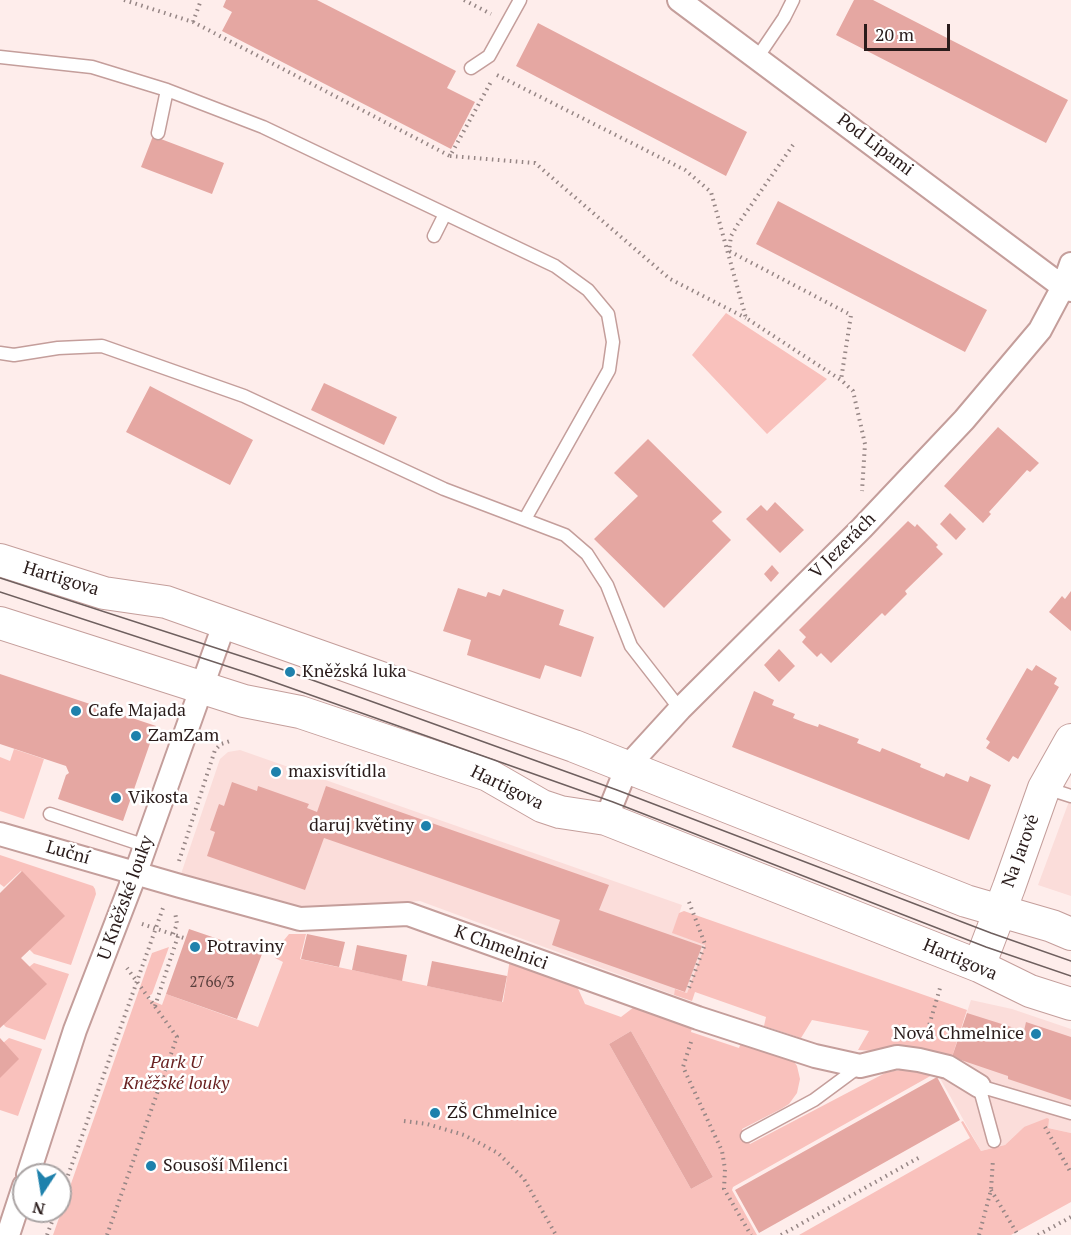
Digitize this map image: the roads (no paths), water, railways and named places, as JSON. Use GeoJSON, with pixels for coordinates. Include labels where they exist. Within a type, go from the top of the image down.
{"type":"FeatureCollection","features":[{"type":"Feature","properties":{"kind":"main road","name":"Hartigova"},"geometry":{"type":"LineString","coordinates":[[0,560],[104,593],[166,602],[225,622],[627,766],[966,902],[1071,933]]}},
{"type":"Feature","properties":{"kind":"main road","name":"Hartigova"},"geometry":{"type":"LineString","coordinates":[[0,623],[244,701],[300,712],[488,775],[551,809],[606,819],[978,966],[1030,991],[1071,1004]]}},
{"type":"Feature","properties":{"kind":"main road","name":"Na Jarově"},"geometry":{"type":"LineString","coordinates":[[978,966],[999,912],[1057,792],[1071,740]]}},
{"type":"Feature","properties":{"kind":"street","name":"Pod Lipami"},"geometry":{"type":"LineString","coordinates":[[679,0],[1067,288]]}},
{"type":"Feature","properties":{"kind":"street","name":"V Jezerách"},"geometry":{"type":"LineString","coordinates":[[606,819],[627,766],[862,528],[964,420],[1040,330],[1067,288],[1071,264]]}},
{"type":"Feature","properties":{"kind":"street","name":"U Kněžské louky"},"geometry":{"type":"LineString","coordinates":[[32,1163],[75,1030],[146,846],[225,622]]}},
{"type":"Feature","properties":{"kind":"street","name":"Luční"},"geometry":{"type":"LineString","coordinates":[[0,834],[136,873]]}},
{"type":"Feature","properties":{"kind":"street","name":"K Chmelnici"},"geometry":{"type":"LineString","coordinates":[[136,873],[300,919],[408,914],[698,1018],[815,1056],[860,1066],[897,1057],[919,1060],[948,1067],[979,1086]]}},
{"type":"Feature","properties":{"kind":"lane"},"geometry":{"type":"LineString","coordinates":[[471,68],[489,56],[520,0]]}},
{"type":"Feature","properties":{"kind":"lane"},"geometry":{"type":"LineString","coordinates":[[757,58],[784,18],[793,0]]}},
{"type":"Feature","properties":{"kind":"lane"},"geometry":{"type":"LineString","coordinates":[[0,57],[92,67],[167,90],[263,127],[555,266],[588,290],[608,314],[614,342],[609,370],[525,519]]}},
{"type":"Feature","properties":{"kind":"lane"},"geometry":{"type":"LineString","coordinates":[[158,133],[167,90]]}},
{"type":"Feature","properties":{"kind":"lane"},"geometry":{"type":"LineString","coordinates":[[434,236],[445,214]]}},
{"type":"Feature","properties":{"kind":"lane"},"geometry":{"type":"LineString","coordinates":[[0,353],[14,355],[58,348],[102,346],[244,396],[444,489],[565,535],[587,554],[607,585],[631,646],[680,710]]}},
{"type":"Feature","properties":{"kind":"lane"},"geometry":{"type":"LineString","coordinates":[[50,814],[146,846]]}},
{"type":"Feature","properties":{"kind":"lane","name":"K Chmelnici"},"geometry":{"type":"LineString","coordinates":[[747,1136],[814,1100],[860,1066]]}},
{"type":"Feature","properties":{"kind":"lane"},"geometry":{"type":"LineString","coordinates":[[979,1086],[994,1141]]}},
{"type":"Feature","properties":{"kind":"lane","name":"K Chmelnici"},"geometry":{"type":"LineString","coordinates":[[979,1086],[1071,1113]]}},
{"type":"Feature","properties":{"kind":"tram line"},"geometry":{"type":"LineString","coordinates":[[0,578],[290,672],[617,790],[991,933],[1071,961]]}},
{"type":"Feature","properties":{"kind":"tram line"},"geometry":{"type":"LineString","coordinates":[[0,592],[254,675],[613,802],[986,947],[1071,976]]}},
{"type":"Feature","properties":{"kind":"place","name":"Kněžská luka"},"geometry":{"type":"Point","coordinates":[290,672]}},
{"type":"Feature","properties":{"kind":"place","name":"Cafe Majada"},"geometry":{"type":"Point","coordinates":[76,711]}},
{"type":"Feature","properties":{"kind":"place","name":"ZamZam"},"geometry":{"type":"Point","coordinates":[136,736]}},
{"type":"Feature","properties":{"kind":"place","name":"maxisvítidla"},"geometry":{"type":"Point","coordinates":[276,772]}},
{"type":"Feature","properties":{"kind":"place","name":"Vikosta"},"geometry":{"type":"Point","coordinates":[116,798]}},
{"type":"Feature","properties":{"kind":"place","name":"daruj květiny"},"geometry":{"type":"Point","coordinates":[426,826]}},
{"type":"Feature","properties":{"kind":"place","name":"Potraviny"},"geometry":{"type":"Point","coordinates":[195,947]}},
{"type":"Feature","properties":{"kind":"place","name":"Nová Chmelnice"},"geometry":{"type":"Point","coordinates":[1036,1034]}},
{"type":"Feature","properties":{"kind":"place","name":"ZŠ Chmelnice"},"geometry":{"type":"Point","coordinates":[435,1113]}},
{"type":"Feature","properties":{"kind":"place","name":"Sousoší Milenci"},"geometry":{"type":"Point","coordinates":[151,1166]}},
{"type":"Feature","properties":{"kind":"park label","name":"Park U Kněžské louky"},"geometry":{"type":"Point","coordinates":[176,1073]}}]}
